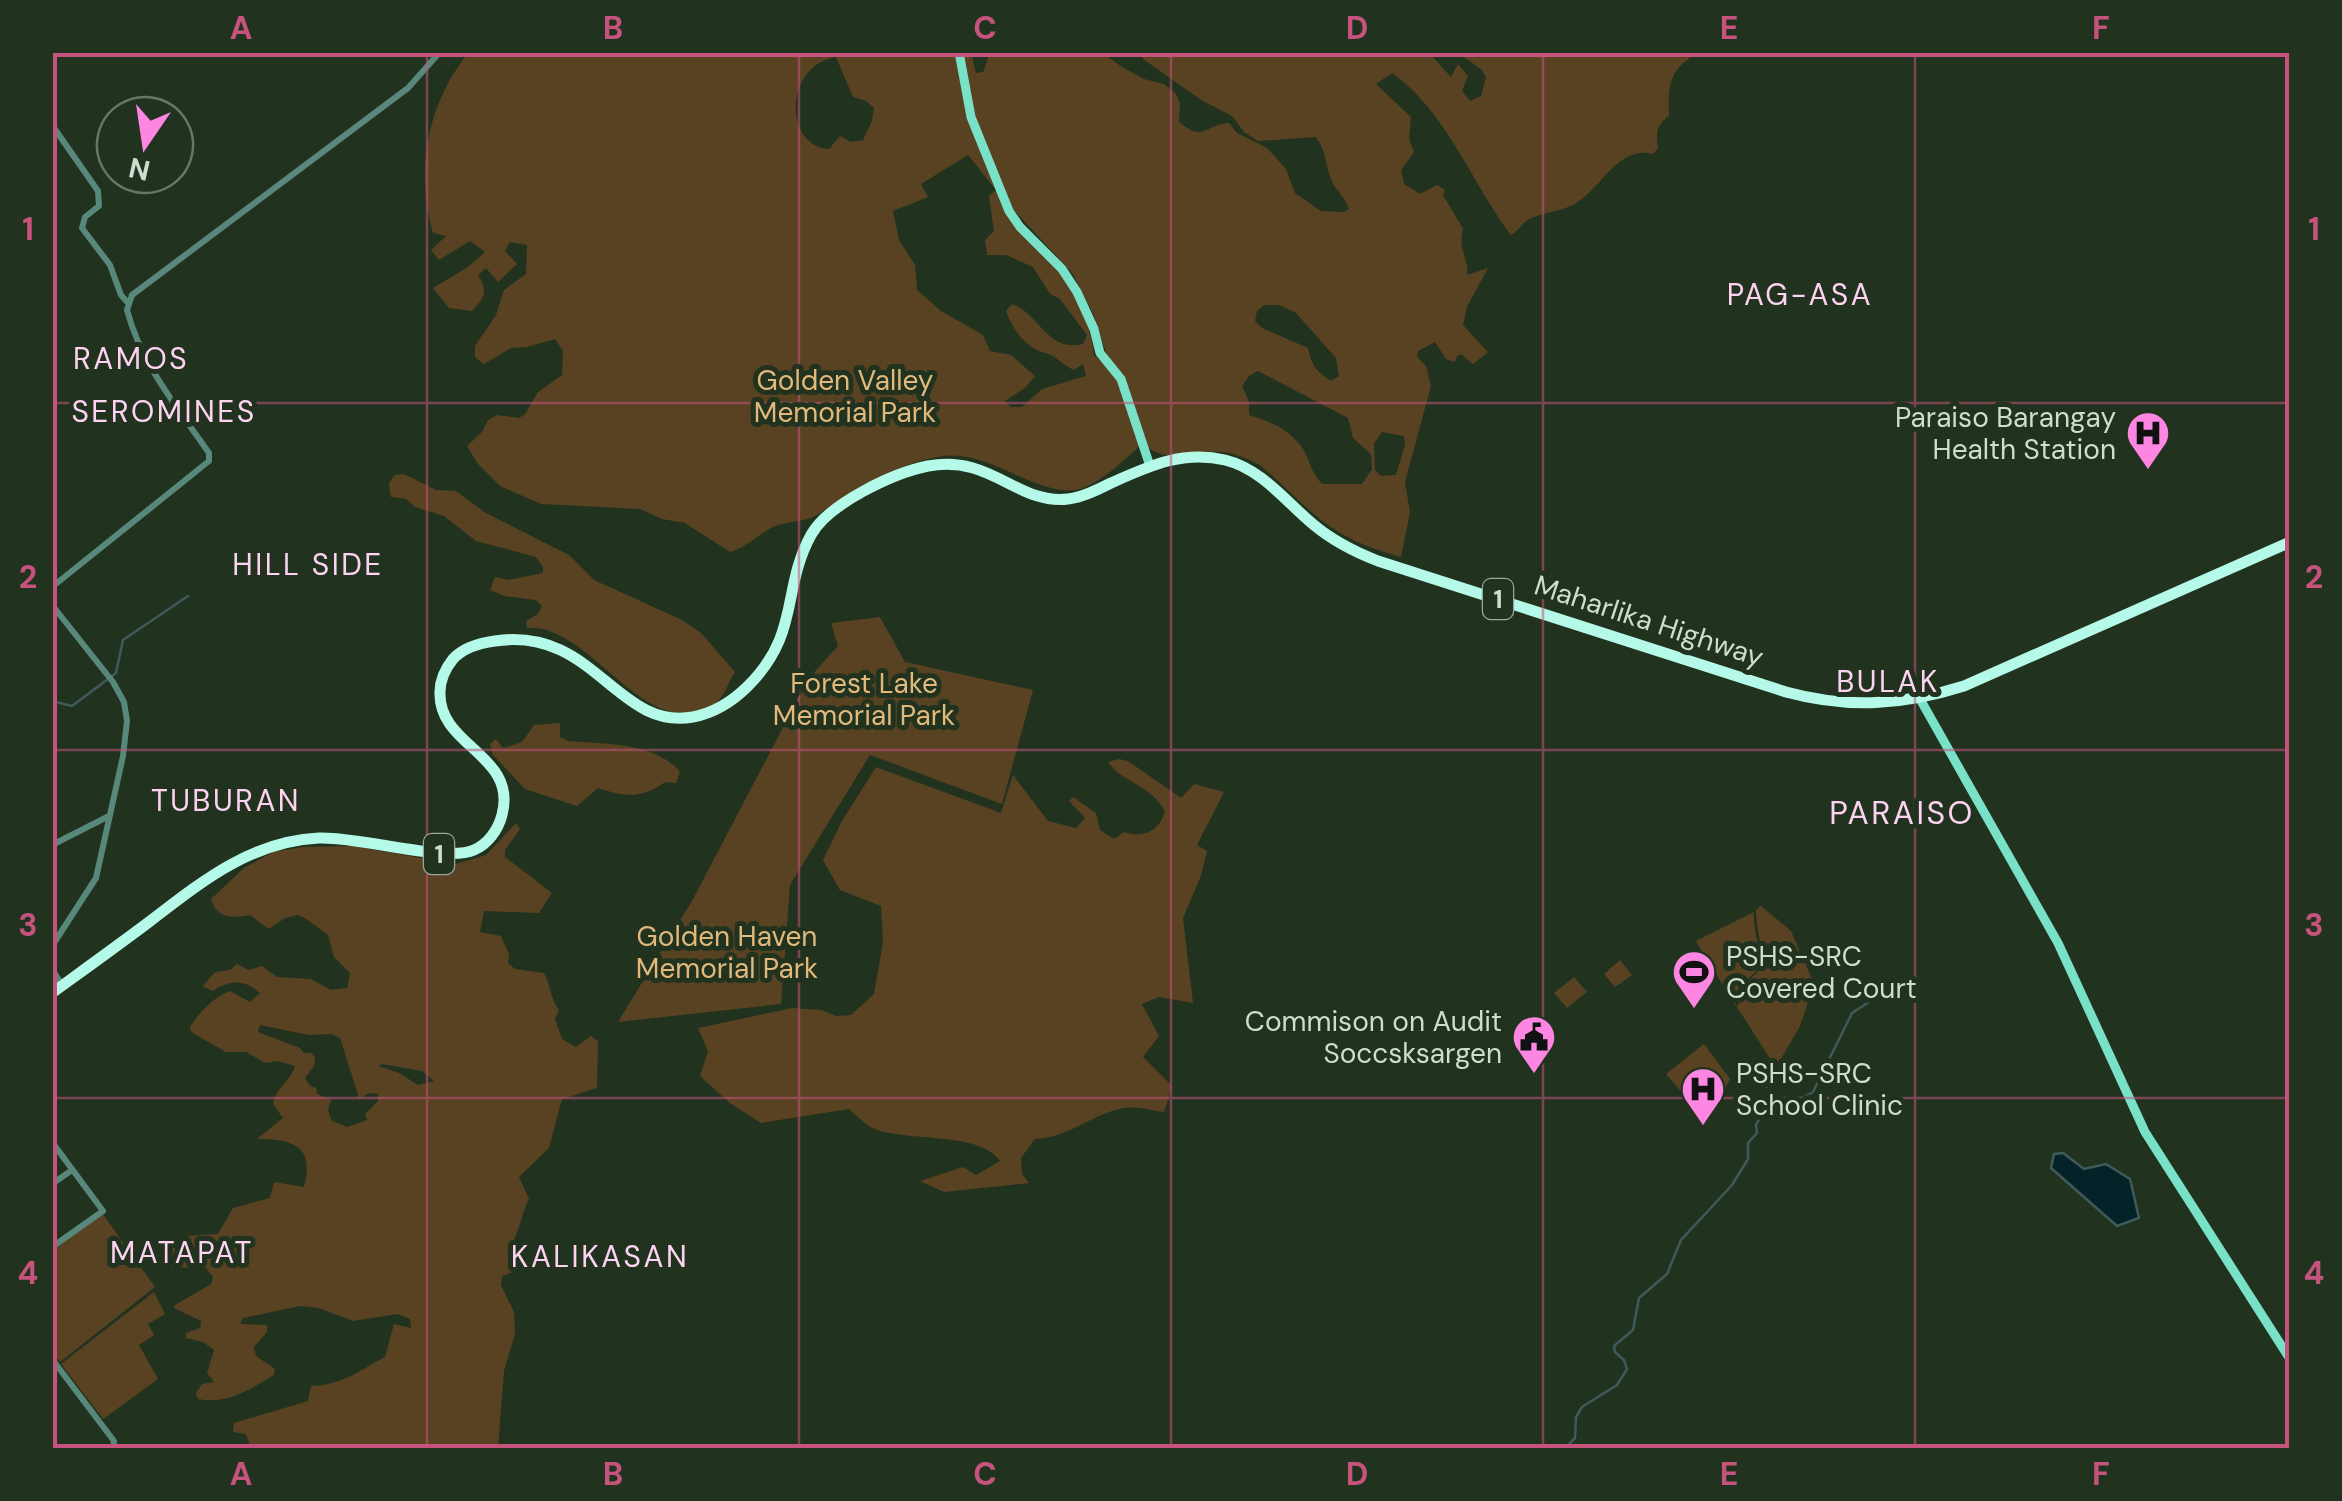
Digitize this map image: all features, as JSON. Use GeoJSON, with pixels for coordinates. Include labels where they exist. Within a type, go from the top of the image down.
{"type":"FeatureCollection","features":[{"type":"Feature","properties":{"kind":"highway","name":"Maharlika Highway"},"geometry":{"type":"LineString","coordinates":[[58,990],[210,876],[267,847],[320,838],[369,841],[451,855],[481,846],[502,816],[502,785],[489,760],[448,725],[439,694],[444,672],[464,650],[506,640],[546,644],[585,662],[651,714],[669,718],[691,718],[731,700],[753,681],[777,649],[805,549],[816,527],[840,506],[905,472],[952,463],[972,466],[1040,496],[1060,500],[1084,496],[1150,466],[1191,456],[1236,463],[1263,479],[1330,536],[1362,554],[1786,692],[1849,704],[1920,699],[2016,665],[2290,542]]}},
{"type":"Feature","properties":{"kind":"main road"},"geometry":{"type":"LineString","coordinates":[[959,52],[971,117],[1008,211],[1070,279],[1091,320],[1100,353],[1121,379],[1150,466]]}},
{"type":"Feature","properties":{"kind":"main road"},"geometry":{"type":"LineString","coordinates":[[1920,699],[2058,943],[2153,1146],[2290,1359]]}},
{"type":"Feature","properties":{"kind":"street"},"geometry":{"type":"LineString","coordinates":[[128,303],[141,288],[417,81],[440,52]]}},
{"type":"Feature","properties":{"kind":"street"},"geometry":{"type":"LineString","coordinates":[[52,126],[98,190],[100,203],[85,217],[82,228],[106,258],[160,384],[208,450],[209,461],[52,587]]}},
{"type":"Feature","properties":{"kind":"street"},"geometry":{"type":"LineString","coordinates":[[52,605],[113,682],[124,702],[127,722],[93,886],[52,946]]}},
{"type":"Feature","properties":{"kind":"street"},"geometry":{"type":"LineString","coordinates":[[52,845],[109,816]]}},
{"type":"Feature","properties":{"kind":"street"},"geometry":{"type":"LineString","coordinates":[[52,970],[58,990]]}},
{"type":"Feature","properties":{"kind":"street"},"geometry":{"type":"LineString","coordinates":[[52,1142],[103,1211],[52,1247]]}},
{"type":"Feature","properties":{"kind":"street"},"geometry":{"type":"LineString","coordinates":[[52,1184],[72,1170]]}},
{"type":"Feature","properties":{"kind":"street"},"geometry":{"type":"LineString","coordinates":[[52,1359],[114,1447]]}},
{"type":"Feature","properties":{"kind":"green space","name":"Golden Valley Memorial Park"},"geometry":{"type":"Polygon","coordinates":[[[971,52],[976,73],[983,72],[990,53],[1103,53],[1176,94],[1179,122],[1188,128],[1199,132],[1229,123],[1237,133],[1267,148],[1286,169],[1295,193],[1321,211],[1344,212],[1348,205],[1333,183],[1316,137],[1258,141],[1244,132],[1232,116],[1201,100],[1143,59],[1143,53],[1429,53],[1451,77],[1458,64],[1468,76],[1462,91],[1470,101],[1481,96],[1486,77],[1463,53],[1688,52],[1689,59],[1673,77],[1669,116],[1659,126],[1658,148],[1653,154],[1642,153],[1622,160],[1576,203],[1529,219],[1511,235],[1428,108],[1392,73],[1376,84],[1411,117],[1409,139],[1414,152],[1401,170],[1404,184],[1420,194],[1437,185],[1445,190],[1443,195],[1463,229],[1461,243],[1467,275],[1488,268],[1467,307],[1463,325],[1488,352],[1473,364],[1461,354],[1455,362],[1446,359],[1435,342],[1418,351],[1417,357],[1426,366],[1431,386],[1405,482],[1410,512],[1401,557],[1338,532],[1260,465],[1221,452],[1159,454],[1144,442],[1099,480],[1068,490],[1051,488],[962,456],[920,461],[873,480],[813,517],[774,526],[730,552],[685,523],[662,519],[640,509],[541,504],[500,486],[467,446],[497,415],[519,418],[525,414],[538,392],[562,375],[563,351],[555,339],[511,348],[484,364],[475,357],[475,346],[496,315],[504,290],[526,274],[527,245],[510,242],[505,251],[517,264],[498,282],[486,268],[478,275],[484,294],[472,311],[449,308],[433,288],[485,252],[470,241],[439,260],[431,250],[446,236],[433,233],[425,186],[425,162],[434,116],[468,53],[971,52]],[[836,57],[819,63],[806,75],[799,90],[797,121],[804,135],[814,145],[829,149],[840,136],[851,142],[863,140],[874,108],[853,97],[836,57]],[[968,155],[921,184],[928,197],[893,211],[899,240],[915,265],[917,290],[941,311],[983,335],[990,351],[1011,355],[1035,376],[1005,401],[1011,407],[1022,407],[1042,389],[1086,376],[1083,364],[1074,370],[1032,347],[1011,322],[1006,311],[1012,304],[1061,343],[1083,344],[1087,335],[1060,299],[1050,294],[1033,267],[1006,255],[987,255],[985,240],[994,231],[989,196],[996,190],[968,155]],[[1011,207],[1008,214],[1075,296],[1091,335],[1094,356],[1101,360],[1107,356],[1094,316],[1073,274],[1011,207]],[[1264,305],[1257,311],[1255,321],[1262,328],[1308,348],[1315,368],[1331,381],[1339,376],[1336,358],[1296,313],[1279,305],[1264,305]],[[1258,371],[1242,386],[1249,402],[1249,415],[1286,431],[1303,449],[1322,484],[1362,484],[1372,469],[1371,454],[1353,438],[1348,418],[1258,371]],[[1382,432],[1374,443],[1375,470],[1381,476],[1396,475],[1404,436],[1382,432]]]}},
{"type":"Feature","properties":{"kind":"green space"},"geometry":{"type":"Polygon","coordinates":[[[404,474],[436,490],[456,491],[486,513],[569,555],[594,580],[682,620],[701,633],[735,672],[721,697],[714,704],[689,713],[666,710],[643,698],[574,644],[551,632],[527,628],[526,621],[538,614],[542,606],[536,600],[490,590],[495,577],[508,580],[543,573],[536,557],[476,541],[444,516],[415,507],[406,499],[391,497],[389,483],[395,475],[404,474]]]}},
{"type":"Feature","properties":{"kind":"green space","name":"Forest Lake Memorial Park"},"geometry":{"type":"Polygon","coordinates":[[[880,617],[905,662],[1033,690],[1002,804],[870,755],[790,885],[781,1004],[618,1022],[692,901],[809,678],[838,646],[831,623],[880,617]]]}},
{"type":"Feature","properties":{"kind":"green space"},"geometry":{"type":"Polygon","coordinates":[[[560,723],[560,737],[568,741],[628,746],[657,755],[680,772],[676,783],[665,782],[633,795],[598,788],[577,806],[525,789],[493,755],[490,744],[496,739],[503,748],[522,742],[534,725],[560,723]]]}},
{"type":"Feature","properties":{"kind":"green space"},"geometry":{"type":"Polygon","coordinates":[[[1128,761],[1181,798],[1194,784],[1224,792],[1197,845],[1207,851],[1183,918],[1193,1003],[1159,997],[1142,1004],[1159,1036],[1143,1057],[1172,1086],[1164,1112],[1124,1108],[1059,1134],[1035,1139],[1021,1158],[1022,1174],[1029,1183],[944,1192],[920,1181],[963,1167],[976,1175],[1000,1161],[977,1145],[875,1129],[849,1109],[761,1123],[731,1104],[700,1076],[708,1051],[698,1028],[792,1008],[851,1015],[874,994],[883,942],[881,906],[840,890],[823,860],[876,767],[1001,813],[1013,775],[1048,821],[1076,828],[1085,818],[1069,801],[1073,797],[1096,813],[1100,830],[1114,839],[1124,832],[1150,832],[1165,811],[1151,794],[1108,762],[1128,761]]]}},
{"type":"Feature","properties":{"kind":"green space"},"geometry":{"type":"Polygon","coordinates":[[[516,823],[520,829],[505,850],[505,857],[552,893],[539,913],[484,911],[480,932],[501,936],[509,954],[508,963],[515,969],[544,973],[559,1010],[555,1019],[562,1039],[576,1047],[591,1036],[598,1041],[597,1088],[562,1099],[549,1148],[519,1177],[529,1199],[507,1253],[515,1271],[502,1276],[501,1285],[514,1312],[515,1334],[504,1371],[498,1448],[251,1448],[246,1434],[233,1432],[234,1423],[308,1401],[311,1386],[341,1380],[385,1357],[394,1324],[411,1328],[410,1319],[398,1314],[353,1321],[319,1308],[300,1306],[243,1318],[240,1324],[267,1325],[267,1332],[254,1347],[256,1356],[275,1369],[274,1375],[228,1398],[198,1399],[196,1393],[202,1384],[214,1382],[207,1373],[214,1350],[203,1342],[186,1338],[186,1333],[200,1328],[201,1321],[174,1308],[211,1284],[213,1277],[206,1268],[166,1267],[160,1257],[184,1236],[218,1234],[233,1208],[270,1198],[274,1182],[304,1187],[307,1173],[303,1154],[291,1143],[257,1139],[283,1118],[273,1104],[295,1066],[278,1061],[266,1063],[246,1052],[226,1052],[191,1032],[190,1027],[202,1011],[224,994],[230,991],[250,1002],[260,993],[243,983],[231,983],[213,991],[203,986],[215,972],[230,970],[237,964],[249,970],[262,966],[277,977],[311,979],[331,990],[347,988],[350,973],[334,957],[328,935],[308,920],[298,915],[285,918],[269,929],[250,915],[221,914],[211,899],[244,868],[273,852],[303,847],[353,846],[456,864],[486,855],[516,823]],[[260,1025],[258,1032],[315,1057],[305,1078],[317,1094],[331,1100],[328,1110],[332,1121],[347,1127],[367,1120],[365,1114],[378,1101],[378,1094],[359,1098],[340,1038],[260,1025]],[[378,1066],[418,1085],[434,1081],[422,1071],[378,1066]]]}},
{"type":"Feature","properties":{"kind":"green space"},"geometry":{"type":"Polygon","coordinates":[[[1761,906],[1791,931],[1812,979],[1800,1026],[1768,1088],[1756,1086],[1773,1068],[1771,1060],[1737,1007],[1751,978],[1763,967],[1756,910],[1761,906]]]}},
{"type":"Feature","properties":{"kind":"green space"},"geometry":{"type":"Polygon","coordinates":[[[1754,912],[1760,967],[1749,978],[1735,1005],[1696,941],[1754,912]]]}},
{"type":"Feature","properties":{"kind":"green space"},"geometry":{"type":"Polygon","coordinates":[[[1620,960],[1632,975],[1615,987],[1604,974],[1620,960]]]}},
{"type":"Feature","properties":{"kind":"green space"},"geometry":{"type":"Polygon","coordinates":[[[1574,977],[1587,992],[1567,1008],[1554,993],[1574,977]]]}},
{"type":"Feature","properties":{"kind":"green space"},"geometry":{"type":"Polygon","coordinates":[[[1704,1044],[1730,1079],[1714,1109],[1705,1113],[1696,1109],[1666,1074],[1704,1044]]]}},
{"type":"Feature","properties":{"kind":"green space"},"geometry":{"type":"Polygon","coordinates":[[[102,1213],[155,1287],[60,1362],[53,1352],[52,1251],[102,1213]]]}},
{"type":"Feature","properties":{"kind":"green space"},"geometry":{"type":"Polygon","coordinates":[[[154,1292],[165,1314],[148,1324],[154,1335],[139,1345],[158,1379],[103,1419],[61,1364],[154,1292]]]}},
{"type":"Feature","properties":{"kind":"water"},"geometry":{"type":"Polygon","coordinates":[[[2063,1153],[2084,1169],[2106,1164],[2130,1179],[2139,1218],[2117,1226],[2051,1168],[2054,1154],[2063,1153]]]}},
{"type":"Feature","properties":{"kind":"waterway"},"geometry":{"type":"LineString","coordinates":[[52,701],[72,706],[116,673],[123,640],[188,596]]}},
{"type":"Feature","properties":{"kind":"waterway"},"geometry":{"type":"LineString","coordinates":[[1553,1448],[1567,1446],[1575,1438],[1576,1417],[1582,1407],[1617,1385],[1627,1369],[1614,1346],[1633,1330],[1639,1298],[1667,1274],[1681,1240],[1732,1185],[1748,1159],[1748,1143],[1757,1133],[1756,1125],[1764,1110],[1813,1092],[1852,1013],[1872,1000]]}},
{"type":"Feature","properties":{"kind":"place","name":"Paraiso Barangay Health Station"},"geometry":{"type":"Point","coordinates":[2148,471]}},
{"type":"Feature","properties":{"kind":"place","name":"PSHS-SRC Covered Court"},"geometry":{"type":"Point","coordinates":[1694,1010]}},
{"type":"Feature","properties":{"kind":"place","name":"Commison on Audit Soccsksargen"},"geometry":{"type":"Point","coordinates":[1534,1075]}},
{"type":"Feature","properties":{"kind":"place","name":"PSHS-SRC School Clinic"},"geometry":{"type":"Point","coordinates":[1703,1127]}},
{"type":"Feature","properties":{"kind":"district","name":"PAG-ASA"},"geometry":{"type":"Point","coordinates":[1800,294]}},
{"type":"Feature","properties":{"kind":"district","name":"RAMOS"},"geometry":{"type":"Point","coordinates":[131,358]}},
{"type":"Feature","properties":{"kind":"district","name":"SEROMINES"},"geometry":{"type":"Point","coordinates":[164,411]}},
{"type":"Feature","properties":{"kind":"district","name":"HILL SIDE"},"geometry":{"type":"Point","coordinates":[308,564]}},
{"type":"Feature","properties":{"kind":"district","name":"BULAK"},"geometry":{"type":"Point","coordinates":[1888,681]}},
{"type":"Feature","properties":{"kind":"district","name":"TUBURAN"},"geometry":{"type":"Point","coordinates":[226,800]}},
{"type":"Feature","properties":{"kind":"district","name":"PARAISO"},"geometry":{"type":"Point","coordinates":[1902,813]}},
{"type":"Feature","properties":{"kind":"district","name":"MATAPAT"},"geometry":{"type":"Point","coordinates":[182,1252]}},
{"type":"Feature","properties":{"kind":"district","name":"KALIKASAN"},"geometry":{"type":"Point","coordinates":[600,1256]}},
{"type":"Feature","properties":{"kind":"park label","name":"Golden Haven Memorial Park"},"geometry":{"type":"Point","coordinates":[727,952]}}]}
